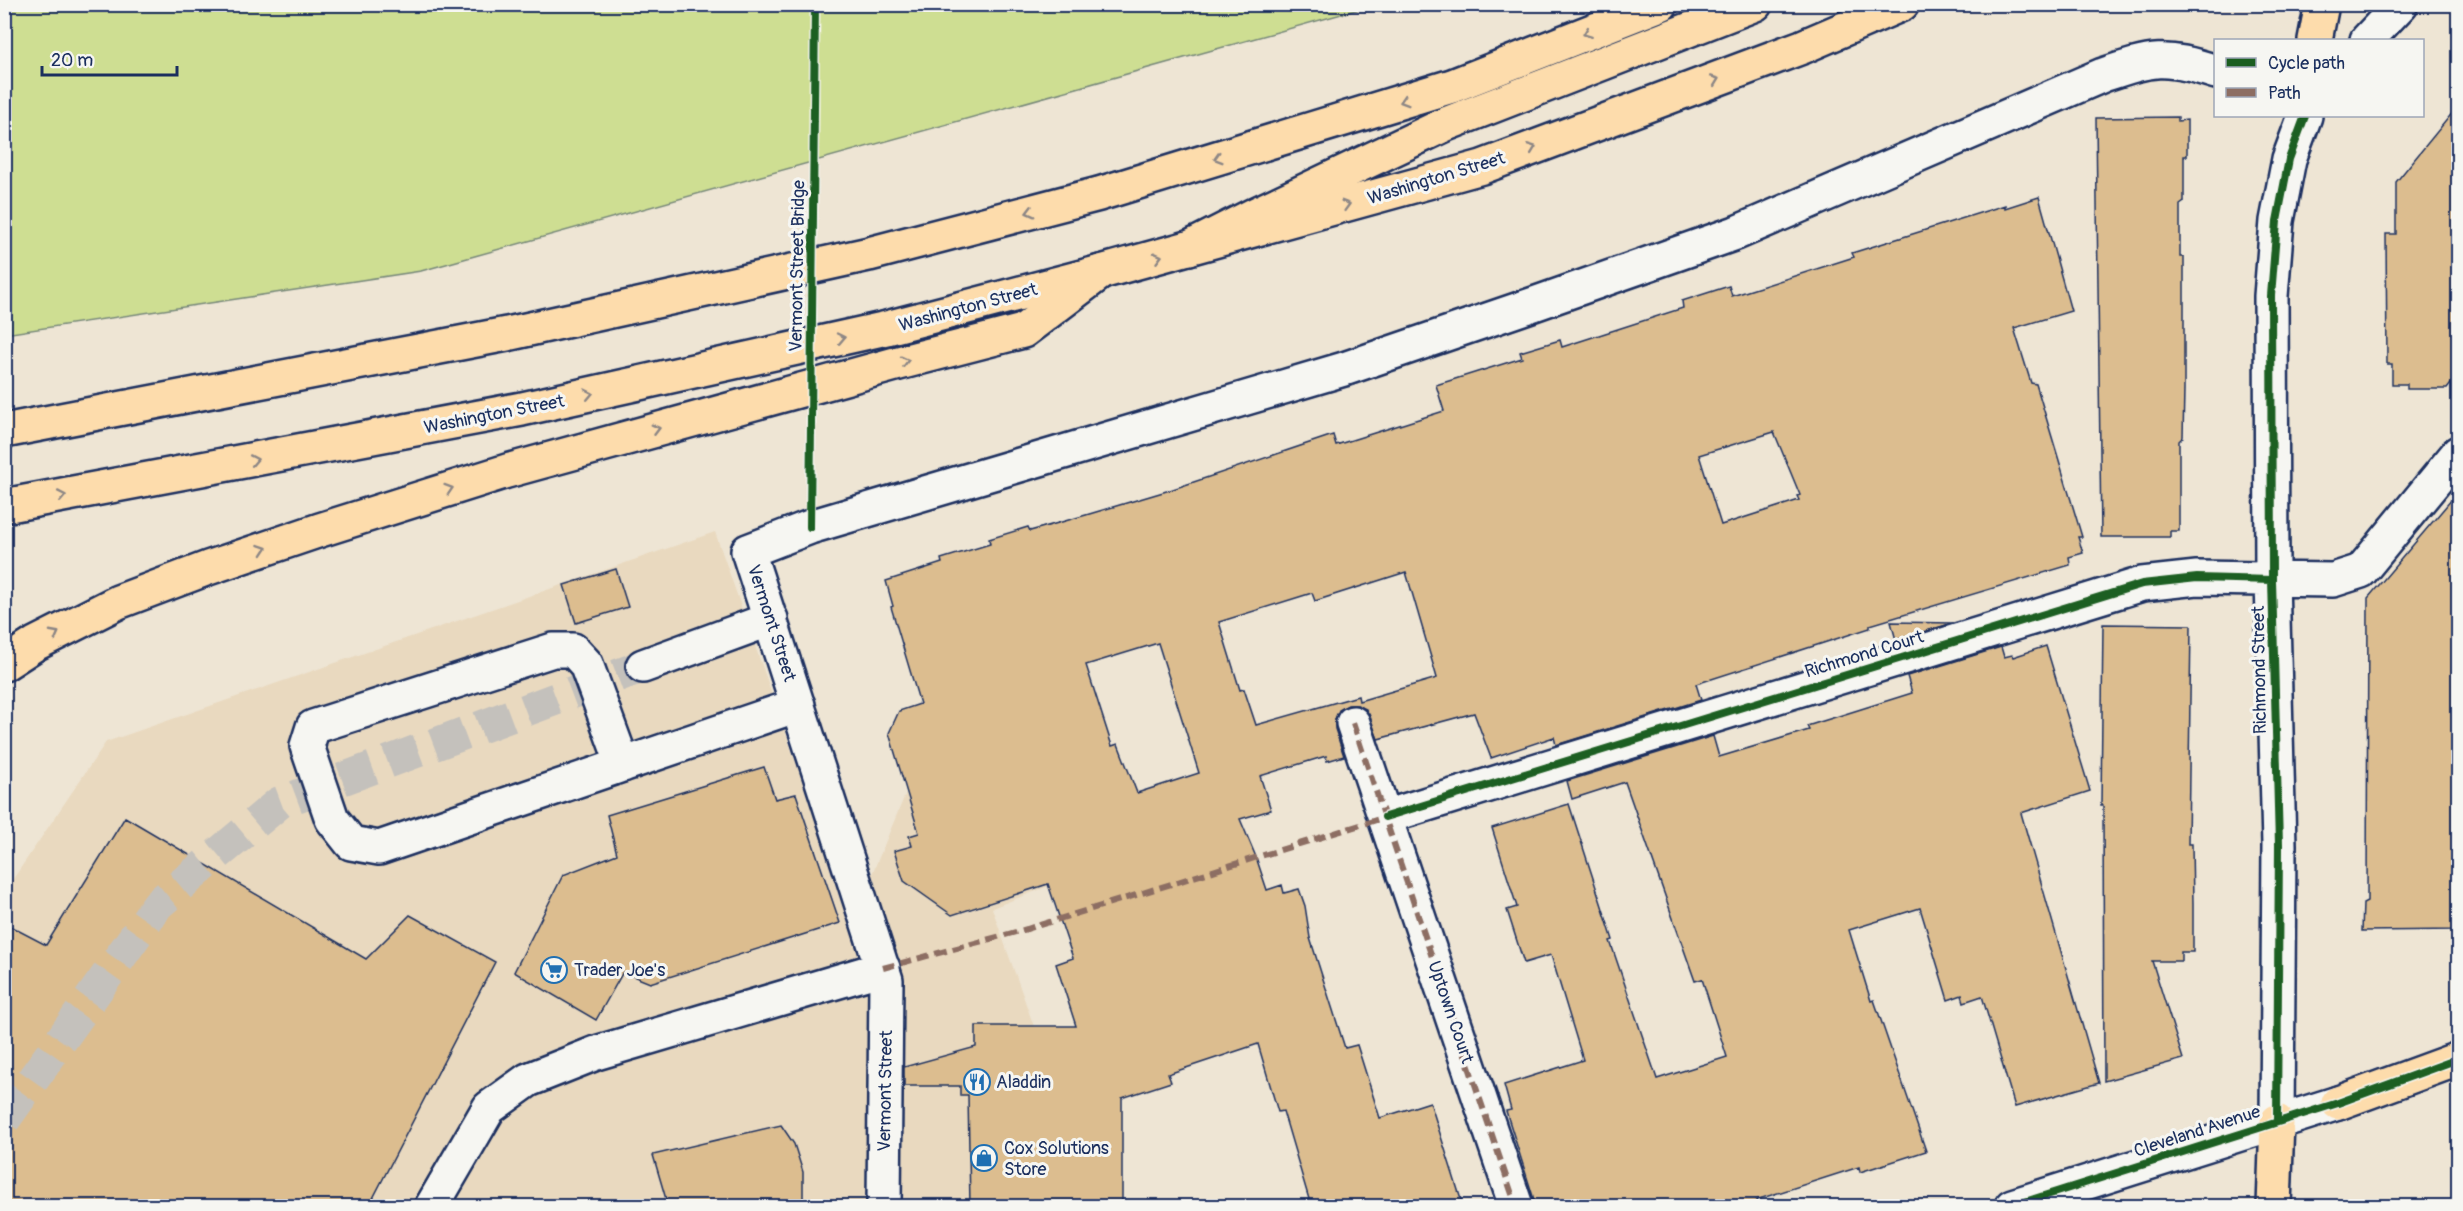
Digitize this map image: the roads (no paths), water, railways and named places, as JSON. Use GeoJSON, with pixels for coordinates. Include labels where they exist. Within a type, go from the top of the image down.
{"type":"FeatureCollection","features":[{"type":"Feature","properties":{"kind":"main road"},"geometry":{"type":"LineString","coordinates":[[4,431],[507,334],[869,254],[1099,194],[1452,86],[1661,4]]}},
{"type":"Feature","properties":{"kind":"main road"},"geometry":{"type":"LineString","coordinates":[[1189,248],[1446,124],[1755,4]]}},
{"type":"Feature","properties":{"kind":"main road","name":"Washington Street"},"geometry":{"type":"LineString","coordinates":[[4,506],[522,409],[887,328],[1101,272],[1482,167],[1802,47],[1902,4]]}},
{"type":"Feature","properties":{"kind":"main road"},"geometry":{"type":"LineString","coordinates":[[2316,39],[2322,4]]}},
{"type":"Feature","properties":{"kind":"main road"},"geometry":{"type":"LineString","coordinates":[[4,664],[35,644],[118,602],[208,568],[320,530],[518,467],[1023,331],[1101,272]]}},
{"type":"Feature","properties":{"kind":"main road","name":"Cleveland Avenue"},"geometry":{"type":"LineString","coordinates":[[2338,1103],[2458,1059]]}},
{"type":"Feature","properties":{"kind":"main road","name":"Richmond Street"},"geometry":{"type":"LineString","coordinates":[[2274,1206],[2277,1121]]}},
{"type":"Feature","properties":{"kind":"street"},"geometry":{"type":"LineString","coordinates":[[2368,39],[2401,4]]}},
{"type":"Feature","properties":{"kind":"street","name":"Vermont Street"},"geometry":{"type":"LineString","coordinates":[[884,1206],[886,980],[748,551],[810,527],[1434,339],[1736,233],[2103,75],[2160,59],[2184,62],[2214,71]]}},
{"type":"Feature","properties":{"kind":"street","name":"Richmond Street"},"geometry":{"type":"LineString","coordinates":[[2277,1121],[2279,845],[2272,580],[2271,296],[2277,221],[2289,159],[2305,117]]}},
{"type":"Feature","properties":{"kind":"street","name":"Richmond Court"},"geometry":{"type":"LineString","coordinates":[[1385,817],[2142,584],[2197,578],[2333,580],[2361,571],[2458,453]]}},
{"type":"Feature","properties":{"kind":"street"},"geometry":{"type":"LineString","coordinates":[[643,666],[771,619]]}},
{"type":"Feature","properties":{"kind":"street"},"geometry":{"type":"LineString","coordinates":[[623,765],[586,664],[573,650],[553,650],[313,727],[307,746],[332,819],[351,843],[379,848],[623,765],[798,705]]}},
{"type":"Feature","properties":{"kind":"street","name":"Uptown Court"},"geometry":{"type":"LineString","coordinates":[[1353,723],[1516,1206]]}},
{"type":"Feature","properties":{"kind":"street"},"geometry":{"type":"LineString","coordinates":[[432,1206],[489,1108],[528,1080],[596,1053],[883,968]]}},
{"type":"Feature","properties":{"kind":"street","name":"Cleveland Avenue"},"geometry":{"type":"LineString","coordinates":[[2012,1206],[2338,1103]]}},
{"type":"Feature","properties":{"kind":"tunnel"},"geometry":{"type":"LineString","coordinates":[[4,1120],[158,904],[279,803],[643,666]]}},
{"type":"Feature","properties":{"kind":"place","name":"Trader Joe's"},"geometry":{"type":"Point","coordinates":[554,970]}},
{"type":"Feature","properties":{"kind":"place","name":"Aladdin"},"geometry":{"type":"Point","coordinates":[977,1082]}},
{"type":"Feature","properties":{"kind":"place","name":"Cox Solutions Store"},"geometry":{"type":"Point","coordinates":[984,1158]}}]}
